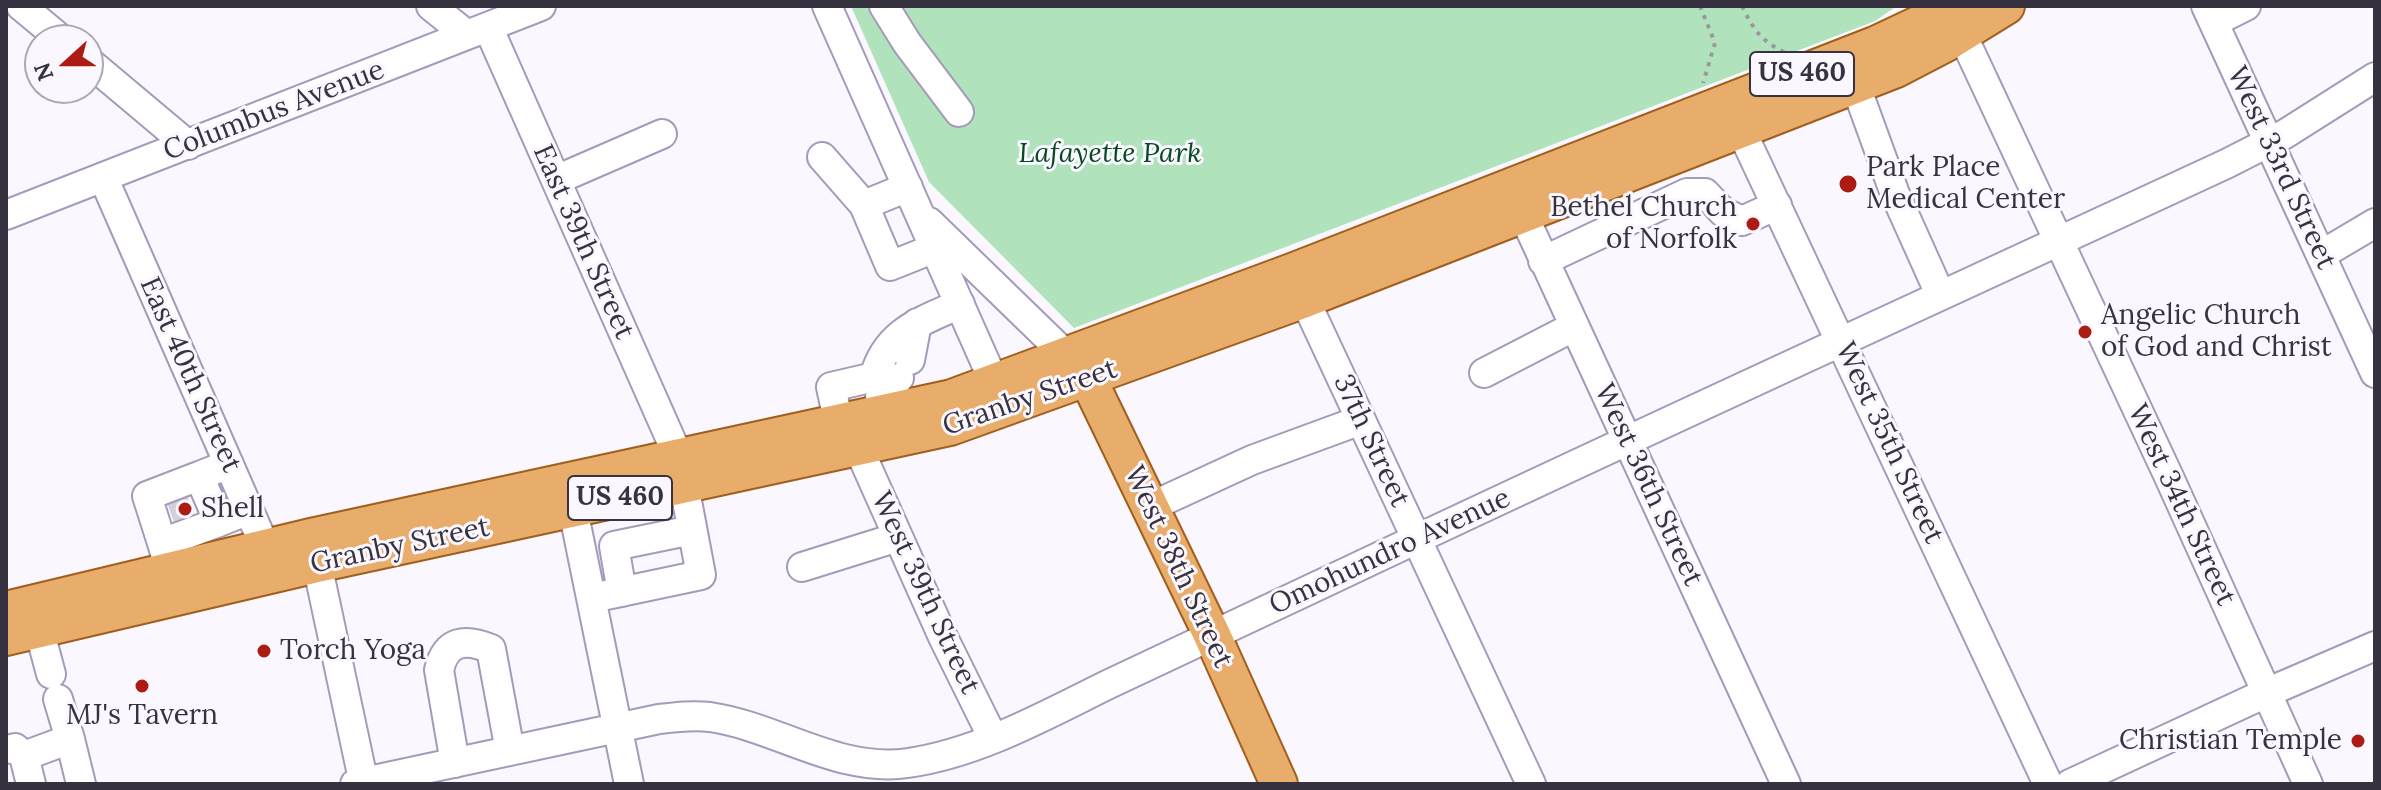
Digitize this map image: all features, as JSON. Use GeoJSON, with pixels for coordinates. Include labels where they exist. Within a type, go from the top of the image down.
{"type":"FeatureCollection","features":[{"type":"Feature","properties":{"kind":"main road","name":"Granby Street"},"geometry":{"type":"LineString","coordinates":[[14,618],[314,550],[848,436],[950,427],[1078,368],[1516,201],[1811,70],[1900,35],[2006,6]]}},
{"type":"Feature","properties":{"kind":"main road","name":"Granby Street"},"geometry":{"type":"LineString","coordinates":[[1723,108],[1855,84],[1896,69],[1957,17]]}},
{"type":"Feature","properties":{"kind":"main road","name":"Granby Street"},"geometry":{"type":"LineString","coordinates":[[848,436],[892,379],[952,398],[995,384],[1078,368]]}},
{"type":"Feature","properties":{"kind":"main road","name":"West 38th Street"},"geometry":{"type":"LineString","coordinates":[[1078,368],[1212,635],[1279,784]]}},
{"type":"Feature","properties":{"kind":"main road","name":"Granby Street"},"geometry":{"type":"LineString","coordinates":[[14,618],[188,523],[271,560]]}},
{"type":"Feature","properties":{"kind":"street"},"geometry":{"type":"LineString","coordinates":[[21,6],[43,24]]}},
{"type":"Feature","properties":{"kind":"street","name":"East 39th Street"},"geometry":{"type":"LineString","coordinates":[[431,6],[478,31],[556,180],[681,471],[701,575],[622,592]]}},
{"type":"Feature","properties":{"kind":"street","name":"Columbus Avenue"},"geometry":{"type":"LineString","coordinates":[[6,215],[541,6]]}},
{"type":"Feature","properties":{"kind":"street"},"geometry":{"type":"LineString","coordinates":[[827,6],[995,384]]}},
{"type":"Feature","properties":{"kind":"street"},"geometry":{"type":"LineString","coordinates":[[884,6],[907,43],[959,112]]}},
{"type":"Feature","properties":{"kind":"street"},"geometry":{"type":"LineString","coordinates":[[2210,14],[2246,6]]}},
{"type":"Feature","properties":{"kind":"street","name":"West 33rd Street"},"geometry":{"type":"LineString","coordinates":[[2210,14],[2375,373]]}},
{"type":"Feature","properties":{"kind":"street","name":"West 34th Street"},"geometry":{"type":"LineString","coordinates":[[1957,17],[2308,784]]}},
{"type":"Feature","properties":{"kind":"street"},"geometry":{"type":"LineString","coordinates":[[104,74],[188,145]]}},
{"type":"Feature","properties":{"kind":"street","name":"Omohundro Avenue"},"geometry":{"type":"LineString","coordinates":[[361,783],[619,727],[685,716],[712,717],[755,728],[821,753],[864,764],[882,774],[908,763],[958,751],[993,738],[2269,143],[2375,77]]}},
{"type":"Feature","properties":{"kind":"street"},"geometry":{"type":"LineString","coordinates":[[1855,84],[1895,194],[1940,294]]}},
{"type":"Feature","properties":{"kind":"street","name":"West 35th Street"},"geometry":{"type":"LineString","coordinates":[[1723,108],[1777,205],[2048,784]]}},
{"type":"Feature","properties":{"kind":"street"},"geometry":{"type":"LineString","coordinates":[[556,180],[662,134]]}},
{"type":"Feature","properties":{"kind":"street"},"geometry":{"type":"LineString","coordinates":[[822,157],[864,205],[890,266],[935,248]]}},
{"type":"Feature","properties":{"kind":"street","name":"East 40th Street"},"geometry":{"type":"LineString","coordinates":[[103,177],[271,560]]}},
{"type":"Feature","properties":{"kind":"street"},"geometry":{"type":"LineString","coordinates":[[864,205],[908,187]]}},
{"type":"Feature","properties":{"kind":"street"},"geometry":{"type":"LineString","coordinates":[[1543,261],[1687,193],[1705,193],[1723,212],[1742,221],[1777,205]]}},
{"type":"Feature","properties":{"kind":"street","name":"West 36th Street"},"geometry":{"type":"LineString","coordinates":[[1516,201],[1786,784]]}},
{"type":"Feature","properties":{"kind":"street"},"geometry":{"type":"LineString","coordinates":[[919,213],[1078,368]]}},
{"type":"Feature","properties":{"kind":"street"},"geometry":{"type":"LineString","coordinates":[[2321,255],[2375,223]]}},
{"type":"Feature","properties":{"kind":"street","name":"37th Street"},"geometry":{"type":"LineString","coordinates":[[1298,285],[1531,784]]}},
{"type":"Feature","properties":{"kind":"street"},"geometry":{"type":"LineString","coordinates":[[892,379],[880,356],[906,328],[960,304]]}},
{"type":"Feature","properties":{"kind":"street"},"geometry":{"type":"LineString","coordinates":[[892,379],[917,323]]}},
{"type":"Feature","properties":{"kind":"street"},"geometry":{"type":"LineString","coordinates":[[1484,373],[1573,327]]}},
{"type":"Feature","properties":{"kind":"street"},"geometry":{"type":"LineString","coordinates":[[1150,507],[1252,460],[1361,420]]}},
{"type":"Feature","properties":{"kind":"street","name":"West 39th Street"},"geometry":{"type":"LineString","coordinates":[[848,436],[993,738]]}},
{"type":"Feature","properties":{"kind":"street"},"geometry":{"type":"LineString","coordinates":[[188,523],[229,464]]}},
{"type":"Feature","properties":{"kind":"street"},"geometry":{"type":"LineString","coordinates":[[570,495],[629,784]]}},
{"type":"Feature","properties":{"kind":"street"},"geometry":{"type":"LineString","coordinates":[[188,523],[249,510]]}},
{"type":"Feature","properties":{"kind":"street"},"geometry":{"type":"LineString","coordinates":[[592,598],[622,592],[614,546],[692,530]]}},
{"type":"Feature","properties":{"kind":"street"},"geometry":{"type":"LineString","coordinates":[[802,567],[898,537]]}},
{"type":"Feature","properties":{"kind":"street"},"geometry":{"type":"LineString","coordinates":[[314,550],[361,783]]}},
{"type":"Feature","properties":{"kind":"street"},"geometry":{"type":"LineString","coordinates":[[14,618],[43,644],[81,784]]}},
{"type":"Feature","properties":{"kind":"street"},"geometry":{"type":"LineString","coordinates":[[455,763],[439,670],[442,656],[452,646],[465,643],[476,642],[491,649],[510,751]]}},
{"type":"Feature","properties":{"kind":"street"},"geometry":{"type":"LineString","coordinates":[[2070,784],[2375,646]]}},
{"type":"Feature","properties":{"kind":"street"},"geometry":{"type":"LineString","coordinates":[[31,784],[15,753],[70,739]]}},
{"type":"Feature","properties":{"kind":"path"},"geometry":{"type":"LineString","coordinates":[[1700,6],[1715,43],[1723,108]]}},
{"type":"Feature","properties":{"kind":"path"},"geometry":{"type":"LineString","coordinates":[[1742,6],[1756,35],[1769,45],[1808,63],[1811,70]]}},
{"type":"Feature","properties":{"kind":"green space","name":"Lafayette Park"},"geometry":{"type":"Polygon","coordinates":[[[851,6],[1897,6],[1875,21],[1074,328],[929,182],[851,6]]]}},
{"type":"Feature","properties":{"kind":"tunnel"},"geometry":{"type":"LineString","coordinates":[[170,511],[190,504]]}},
{"type":"Feature","properties":{"kind":"place","name":"Park Place Medical Center"},"geometry":{"type":"Point","coordinates":[1848,184]}},
{"type":"Feature","properties":{"kind":"place","name":"Bethel Church of Norfolk"},"geometry":{"type":"Point","coordinates":[1753,224]}},
{"type":"Feature","properties":{"kind":"place","name":"Angelic Church of God and Christ"},"geometry":{"type":"Point","coordinates":[2085,332]}},
{"type":"Feature","properties":{"kind":"place","name":"Shell"},"geometry":{"type":"Point","coordinates":[185,509]}},
{"type":"Feature","properties":{"kind":"place","name":"Torch Yoga"},"geometry":{"type":"Point","coordinates":[264,651]}},
{"type":"Feature","properties":{"kind":"place","name":"MJ's Tavern"},"geometry":{"type":"Point","coordinates":[142,686]}},
{"type":"Feature","properties":{"kind":"place","name":"Christian Temple"},"geometry":{"type":"Point","coordinates":[2358,741]}}]}
